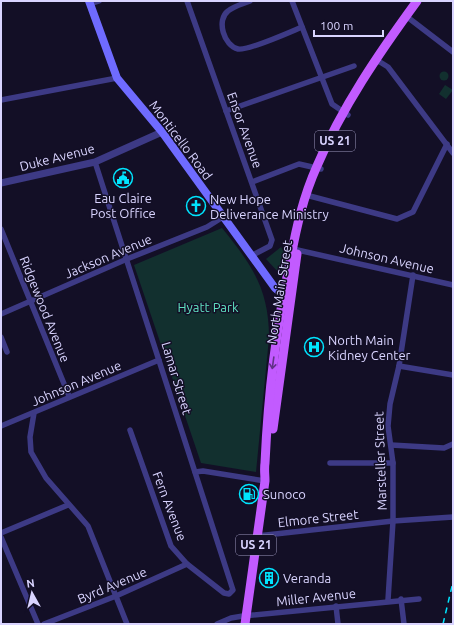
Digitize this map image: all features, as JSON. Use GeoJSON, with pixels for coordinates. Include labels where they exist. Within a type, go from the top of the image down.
{"type":"FeatureCollection","features":[{"type":"Feature","properties":{"kind":"main road","name":"North Main Street"},"geometry":{"type":"LineString","coordinates":[[246,620],[265,478],[272,367],[295,249],[308,196],[319,168],[346,113],[417,1]]}},
{"type":"Feature","properties":{"kind":"main road","name":"North Main Street"},"geometry":{"type":"LineString","coordinates":[[408,17],[424,1]]}},
{"type":"Feature","properties":{"kind":"main road","name":"Monticello Road"},"geometry":{"type":"LineString","coordinates":[[90,3],[117,78],[162,132],[252,256],[286,298]]}},
{"type":"Feature","properties":{"kind":"street"},"geometry":{"type":"LineString","coordinates":[[90,3],[99,1]]}},
{"type":"Feature","properties":{"kind":"street","name":"Ensor Avenue"},"geometry":{"type":"LineString","coordinates":[[187,1],[272,240],[270,246],[252,256]]}},
{"type":"Feature","properties":{"kind":"street"},"geometry":{"type":"LineString","coordinates":[[250,1],[228,11],[223,17],[224,31],[229,45],[238,49],[250,47],[302,27]]}},
{"type":"Feature","properties":{"kind":"street"},"geometry":{"type":"LineString","coordinates":[[292,1],[320,77],[332,104],[346,113]]}},
{"type":"Feature","properties":{"kind":"street"},"geometry":{"type":"LineString","coordinates":[[408,17],[453,52]]}},
{"type":"Feature","properties":{"kind":"street"},"geometry":{"type":"LineString","coordinates":[[377,62],[388,67],[453,153]]}},
{"type":"Feature","properties":{"kind":"street"},"geometry":{"type":"LineString","coordinates":[[226,111],[354,66]]}},
{"type":"Feature","properties":{"kind":"street"},"geometry":{"type":"LineString","coordinates":[[1,100],[117,78]]}},
{"type":"Feature","properties":{"kind":"street","name":"Duke Avenue"},"geometry":{"type":"LineString","coordinates":[[1,183],[95,162],[162,132]]}},
{"type":"Feature","properties":{"kind":"street"},"geometry":{"type":"LineString","coordinates":[[308,196],[397,219],[413,212],[447,144]]}},
{"type":"Feature","properties":{"kind":"street","name":"Lamar Street"},"geometry":{"type":"LineString","coordinates":[[95,162],[232,587],[229,594],[224,593]]}},
{"type":"Feature","properties":{"kind":"street"},"geometry":{"type":"LineString","coordinates":[[252,182],[299,164],[319,168]]}},
{"type":"Feature","properties":{"kind":"street","name":"Jackson Avenue"},"geometry":{"type":"LineString","coordinates":[[1,314],[127,259],[208,227],[223,217]]}},
{"type":"Feature","properties":{"kind":"street","name":"Ridgewood Avenue"},"geometry":{"type":"LineString","coordinates":[[1,229],[69,396]]}},
{"type":"Feature","properties":{"kind":"street","name":"Johnson Avenue"},"geometry":{"type":"LineString","coordinates":[[295,249],[453,285]]}},
{"type":"Feature","properties":{"kind":"street","name":"Marsteller Street"},"geometry":{"type":"LineString","coordinates":[[388,600],[393,521],[393,463],[388,426],[390,404],[399,366],[414,275]]}},
{"type":"Feature","properties":{"kind":"street"},"geometry":{"type":"LineString","coordinates":[[1,337],[7,352]]}},
{"type":"Feature","properties":{"kind":"street","name":"Johnson Avenue"},"geometry":{"type":"LineString","coordinates":[[1,426],[69,396],[159,360]]}},
{"type":"Feature","properties":{"kind":"street"},"geometry":{"type":"LineString","coordinates":[[399,366],[453,375]]}},
{"type":"Feature","properties":{"kind":"street"},"geometry":{"type":"LineString","coordinates":[[34,412],[30,438],[31,452],[46,478],[68,505],[88,526],[127,624]]}},
{"type":"Feature","properties":{"kind":"street","name":"Fern Avenue"},"geometry":{"type":"LineString","coordinates":[[130,430],[171,546],[187,564],[224,593]]}},
{"type":"Feature","properties":{"kind":"street"},"geometry":{"type":"LineString","coordinates":[[391,446],[444,448],[453,444]]}},
{"type":"Feature","properties":{"kind":"street"},"geometry":{"type":"LineString","coordinates":[[330,463],[393,463]]}},
{"type":"Feature","properties":{"kind":"street"},"geometry":{"type":"LineString","coordinates":[[195,472],[265,478]]}},
{"type":"Feature","properties":{"kind":"street"},"geometry":{"type":"LineString","coordinates":[[1,533],[68,505]]}},
{"type":"Feature","properties":{"kind":"street","name":"Elmore Street"},"geometry":{"type":"LineString","coordinates":[[257,536],[393,521],[453,517]]}},
{"type":"Feature","properties":{"kind":"street"},"geometry":{"type":"LineString","coordinates":[[1,537],[38,624]]}},
{"type":"Feature","properties":{"kind":"street","name":"Byrd Avenue"},"geometry":{"type":"LineString","coordinates":[[44,624],[116,596],[187,564]]}},
{"type":"Feature","properties":{"kind":"street","name":"Miller Avenue"},"geometry":{"type":"LineString","coordinates":[[217,624],[231,618],[246,620],[336,606],[420,598]]}},
{"type":"Feature","properties":{"kind":"street"},"geometry":{"type":"LineString","coordinates":[[401,599],[404,624]]}},
{"type":"Feature","properties":{"kind":"street"},"geometry":{"type":"LineString","coordinates":[[336,606],[338,624]]}},
{"type":"Feature","properties":{"kind":"green space"},"geometry":{"type":"Polygon","coordinates":[[[444,71],[449,76],[444,81],[439,76],[444,71]]]}},
{"type":"Feature","properties":{"kind":"green space"},"geometry":{"type":"Polygon","coordinates":[[[445,85],[453,90],[446,99],[439,94],[445,85]]]}},
{"type":"Feature","properties":{"kind":"green space","name":"Hyatt Park"},"geometry":{"type":"Polygon","coordinates":[[[222,228],[242,254],[257,278],[266,305],[269,338],[256,472],[201,463],[134,265],[222,228]]]}},
{"type":"Feature","properties":{"kind":"green space"},"geometry":{"type":"Polygon","coordinates":[[[281,247],[287,257],[285,270],[279,273],[266,259],[281,247]]]}},
{"type":"Feature","properties":{"kind":"railway"},"geometry":{"type":"LineString","coordinates":[[443,624],[453,582]]}},
{"type":"Feature","properties":{"kind":"place","name":"Eau Claire Post Office"},"geometry":{"type":"Point","coordinates":[123,178]}},
{"type":"Feature","properties":{"kind":"place","name":"New Hope Deliverance Ministry"},"geometry":{"type":"Point","coordinates":[196,206]}},
{"type":"Feature","properties":{"kind":"place","name":"North Main Kidney Center"},"geometry":{"type":"Point","coordinates":[314,347]}},
{"type":"Feature","properties":{"kind":"place","name":"Sunoco"},"geometry":{"type":"Point","coordinates":[249,494]}},
{"type":"Feature","properties":{"kind":"place","name":"Veranda"},"geometry":{"type":"Point","coordinates":[269,578]}}]}
